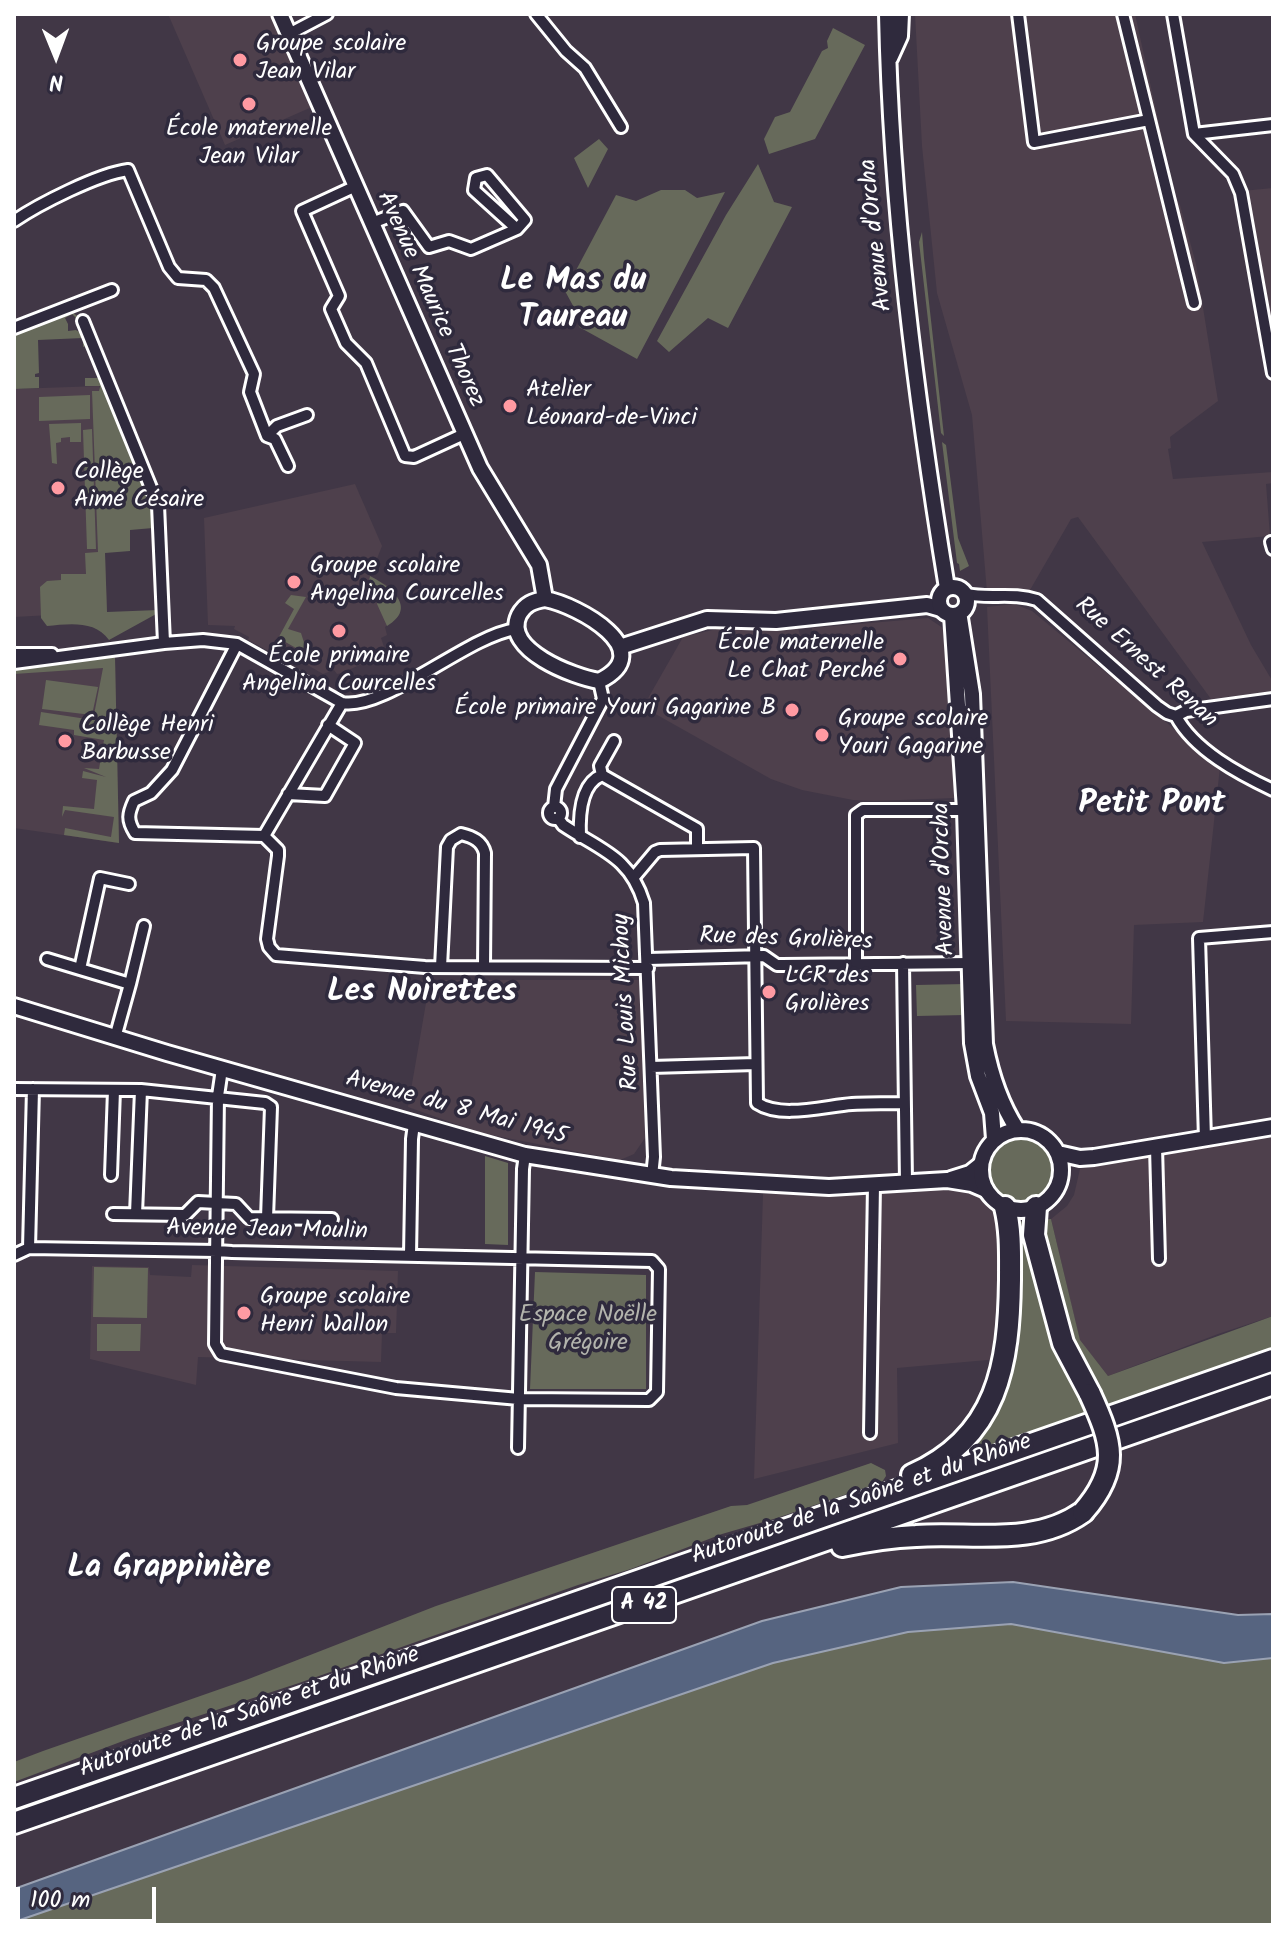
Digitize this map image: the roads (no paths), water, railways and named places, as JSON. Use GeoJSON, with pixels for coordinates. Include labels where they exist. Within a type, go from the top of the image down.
{"type":"FeatureCollection","features":[{"type":"Feature","properties":{"kind":"highway"},"geometry":{"type":"LineString","coordinates":[[882,1496],[901,1480],[923,1470],[950,1451],[970,1432],[988,1406],[999,1382],[1007,1348],[1010,1290],[1010,1232],[1005,1207]]}},
{"type":"Feature","properties":{"kind":"highway"},"geometry":{"type":"LineString","coordinates":[[802,1549],[832,1548],[916,1536],[1024,1535],[1052,1530],[1083,1512],[1096,1498],[1108,1473],[1110,1450],[1106,1430],[1063,1343],[1034,1235],[1036,1207]]}},
{"type":"Feature","properties":{"kind":"highway","name":"Autoroute de la Saône et du Rhône"},"geometry":{"type":"LineString","coordinates":[[14,1798],[1273,1360]]}},
{"type":"Feature","properties":{"kind":"highway","name":"Autoroute de la Saône et du Rhône"},"geometry":{"type":"LineString","coordinates":[[14,1823],[1273,1384]]}},
{"type":"Feature","properties":{"kind":"street","name":"Avenue Maurice Thorez"},"geometry":{"type":"LineString","coordinates":[[280,14],[464,434],[488,484],[539,565],[545,599]]}},
{"type":"Feature","properties":{"kind":"street"},"geometry":{"type":"LineString","coordinates":[[289,34],[327,14]]}},
{"type":"Feature","properties":{"kind":"street"},"geometry":{"type":"LineString","coordinates":[[536,14],[566,51],[585,68],[621,127]]}},
{"type":"Feature","properties":{"kind":"street","name":"Avenue d'Orcha"},"geometry":{"type":"LineString","coordinates":[[887,14],[889,113],[899,238],[940,545],[952,565],[965,810],[972,1043],[978,1076],[992,1113],[994,1139]]}},
{"type":"Feature","properties":{"kind":"street","name":"Avenue d'Orcha"},"geometry":{"type":"LineString","coordinates":[[888,62],[900,36],[901,14]]}},
{"type":"Feature","properties":{"kind":"street"},"geometry":{"type":"LineString","coordinates":[[1018,14],[1034,142],[1149,120]]}},
{"type":"Feature","properties":{"kind":"street"},"geometry":{"type":"LineString","coordinates":[[1123,14],[1194,303]]}},
{"type":"Feature","properties":{"kind":"street"},"geometry":{"type":"LineString","coordinates":[[1173,14],[1194,134],[1233,174],[1241,193],[1273,373]]}},
{"type":"Feature","properties":{"kind":"street"},"geometry":{"type":"LineString","coordinates":[[1194,134],[1273,125]]}},
{"type":"Feature","properties":{"kind":"street"},"geometry":{"type":"LineString","coordinates":[[14,221],[67,193],[128,170],[169,267],[178,278],[206,280],[214,288],[254,374],[250,392],[267,436],[275,439],[288,466]]}},
{"type":"Feature","properties":{"kind":"street"},"geometry":{"type":"LineString","coordinates":[[372,223],[403,211],[429,247],[449,241],[471,249],[517,229],[525,220],[487,175],[476,178],[474,190],[517,229]]}},
{"type":"Feature","properties":{"kind":"street"},"geometry":{"type":"LineString","coordinates":[[356,186],[302,211],[339,296],[331,309],[346,343],[366,363],[405,456],[414,457],[464,434]]}},
{"type":"Feature","properties":{"kind":"street"},"geometry":{"type":"LineString","coordinates":[[14,328],[112,290]]}},
{"type":"Feature","properties":{"kind":"street"},"geometry":{"type":"LineString","coordinates":[[83,321],[158,505],[164,643]]}},
{"type":"Feature","properties":{"kind":"street"},"geometry":{"type":"LineString","coordinates":[[267,436],[277,426],[307,415]]}},
{"type":"Feature","properties":{"kind":"street","name":"Rue Ernest Renan"},"geometry":{"type":"LineString","coordinates":[[620,647],[707,619],[776,621],[1015,595],[1037,600],[1157,706],[1176,716],[1189,734],[1213,754],[1245,777],[1273,790]]}},
{"type":"Feature","properties":{"kind":"street"},"geometry":{"type":"LineString","coordinates":[[545,599],[581,611],[612,634],[620,647],[621,660],[616,670],[599,681],[583,679],[547,662],[520,639],[516,629],[523,608],[531,602],[545,599]]}},
{"type":"Feature","properties":{"kind":"street","name":"Avenue d'Orcha"},"geometry":{"type":"LineString","coordinates":[[954,601],[972,694],[985,1044],[990,1072],[1017,1129]]}},
{"type":"Feature","properties":{"kind":"street"},"geometry":{"type":"LineString","coordinates":[[14,663],[164,643],[203,640],[237,644],[342,703],[362,704],[493,635],[516,629]]}},
{"type":"Feature","properties":{"kind":"street"},"geometry":{"type":"LineString","coordinates":[[237,644],[172,770],[151,793],[134,801],[128,814],[129,824],[135,833],[264,836],[342,703]]}},
{"type":"Feature","properties":{"kind":"street"},"geometry":{"type":"LineString","coordinates":[[14,654],[36,652],[62,655]]}},
{"type":"Feature","properties":{"kind":"street"},"geometry":{"type":"LineString","coordinates":[[599,681],[603,699],[556,789],[556,812],[563,825],[623,863],[634,877],[655,852],[754,848],[757,1103],[762,1107],[804,1110],[859,1103],[904,1103]]}},
{"type":"Feature","properties":{"kind":"street"},"geometry":{"type":"LineString","coordinates":[[1176,716],[1186,711],[1273,699]]}},
{"type":"Feature","properties":{"kind":"street"},"geometry":{"type":"LineString","coordinates":[[288,794],[325,796],[355,743],[328,725]]}},
{"type":"Feature","properties":{"kind":"street"},"geometry":{"type":"LineString","coordinates":[[614,741],[600,766],[602,775],[697,829],[697,849]]}},
{"type":"Feature","properties":{"kind":"street"},"geometry":{"type":"LineString","coordinates":[[580,837],[581,807],[594,779],[602,775]]}},
{"type":"Feature","properties":{"kind":"street"},"geometry":{"type":"LineString","coordinates":[[856,965],[856,815],[863,810],[965,810]]}},
{"type":"Feature","properties":{"kind":"street"},"geometry":{"type":"LineString","coordinates":[[441,967],[447,847],[451,840],[461,834],[471,836],[483,846],[484,967]]}},
{"type":"Feature","properties":{"kind":"street","name":"Rue des Grolières"},"geometry":{"type":"LineString","coordinates":[[264,836],[278,850],[267,939],[272,952],[288,956],[441,967],[648,963],[754,956],[769,957],[777,965],[971,963]]}},
{"type":"Feature","properties":{"kind":"street","name":"Rue Louis Michoy"},"geometry":{"type":"LineString","coordinates":[[634,877],[644,903],[648,963],[652,1176]]}},
{"type":"Feature","properties":{"kind":"street"},"geometry":{"type":"LineString","coordinates":[[80,969],[100,878],[129,884]]}},
{"type":"Feature","properties":{"kind":"street"},"geometry":{"type":"LineString","coordinates":[[115,1038],[144,926]]}},
{"type":"Feature","properties":{"kind":"street"},"geometry":{"type":"LineString","coordinates":[[1205,1139],[1199,938],[1273,932]]}},
{"type":"Feature","properties":{"kind":"street"},"geometry":{"type":"LineString","coordinates":[[47,959],[130,984]]}},
{"type":"Feature","properties":{"kind":"street"},"geometry":{"type":"LineString","coordinates":[[903,963],[906,1182]]}},
{"type":"Feature","properties":{"kind":"street","name":"Avenue du 8 Mai 1945"},"geometry":{"type":"LineString","coordinates":[[14,1006],[115,1038],[525,1155],[652,1176],[829,1187],[947,1180],[961,1177],[980,1165]]}},
{"type":"Feature","properties":{"kind":"street"},"geometry":{"type":"LineString","coordinates":[[651,1067],[756,1064]]}},
{"type":"Feature","properties":{"kind":"street"},"geometry":{"type":"LineString","coordinates":[[222,1069],[218,1096],[215,1344],[221,1354],[396,1388],[519,1399],[649,1400],[654,1397],[657,1392],[659,1269],[656,1264],[652,1261],[522,1257]]}},
{"type":"Feature","properties":{"kind":"street"},"geometry":{"type":"LineString","coordinates":[[14,1089],[141,1090],[265,1103],[271,1107],[267,1218]]}},
{"type":"Feature","properties":{"kind":"street"},"geometry":{"type":"LineString","coordinates":[[29,1248],[33,1089]]}},
{"type":"Feature","properties":{"kind":"street"},"geometry":{"type":"LineString","coordinates":[[111,1175],[114,1090]]}},
{"type":"Feature","properties":{"kind":"street"},"geometry":{"type":"LineString","coordinates":[[136,1214],[141,1090]]}},
{"type":"Feature","properties":{"kind":"street"},"geometry":{"type":"LineString","coordinates":[[410,1255],[414,1124]]}},
{"type":"Feature","properties":{"kind":"street"},"geometry":{"type":"LineString","coordinates":[[1058,1153],[1080,1158],[1094,1157],[1273,1127]]}},
{"type":"Feature","properties":{"kind":"street"},"geometry":{"type":"LineString","coordinates":[[1017,1129],[1044,1136],[1058,1153],[1060,1177],[1052,1195],[1036,1207],[1024,1210],[1005,1207],[994,1200],[981,1177],[983,1154],[994,1139],[1017,1129]]}},
{"type":"Feature","properties":{"kind":"street"},"geometry":{"type":"LineString","coordinates":[[1156,1147],[1159,1259]]}},
{"type":"Feature","properties":{"kind":"street"},"geometry":{"type":"LineString","coordinates":[[518,1448],[525,1155]]}},
{"type":"Feature","properties":{"kind":"street"},"geometry":{"type":"LineString","coordinates":[[1060,1177],[1094,1157]]}},
{"type":"Feature","properties":{"kind":"street","name":"Avenue du 8 Mai 1945"},"geometry":{"type":"LineString","coordinates":[[947,1180],[986,1190]]}},
{"type":"Feature","properties":{"kind":"street"},"geometry":{"type":"LineString","coordinates":[[870,1433],[874,1185]]}},
{"type":"Feature","properties":{"kind":"street"},"geometry":{"type":"LineString","coordinates":[[113,1214],[185,1215],[198,1202],[236,1204],[249,1218],[332,1219]]}},
{"type":"Feature","properties":{"kind":"street","name":"Avenue Jean Moulin"},"geometry":{"type":"LineString","coordinates":[[14,1255],[29,1248],[522,1257]]}},
{"type":"Feature","properties":{"kind":"water"},"geometry":{"type":"Polygon","coordinates":[[[1013,1582],[1238,1615],[1273,1614],[1273,1658],[1224,1663],[1011,1624],[908,1632],[773,1663],[14,1922],[14,1889],[762,1621],[901,1587],[1013,1582]]]}},
{"type":"Feature","properties":{"kind":"place","name":"Groupe scolaire Jean Vilar"},"geometry":{"type":"Point","coordinates":[240,60]}},
{"type":"Feature","properties":{"kind":"place","name":"École maternelle Jean Vilar"},"geometry":{"type":"Point","coordinates":[249,104]}},
{"type":"Feature","properties":{"kind":"place","name":"Atelier Léonard-de-Vinci"},"geometry":{"type":"Point","coordinates":[510,406]}},
{"type":"Feature","properties":{"kind":"place","name":"Collège Aimé Césaire"},"geometry":{"type":"Point","coordinates":[58,488]}},
{"type":"Feature","properties":{"kind":"place","name":"Groupe scolaire Angelina Courcelles"},"geometry":{"type":"Point","coordinates":[294,582]}},
{"type":"Feature","properties":{"kind":"place","name":"École primaire Angelina Courcelles"},"geometry":{"type":"Point","coordinates":[339,631]}},
{"type":"Feature","properties":{"kind":"place","name":"École maternelle Le Chat Perché"},"geometry":{"type":"Point","coordinates":[900,659]}},
{"type":"Feature","properties":{"kind":"place","name":"École primaire Youri Gagarine B"},"geometry":{"type":"Point","coordinates":[792,710]}},
{"type":"Feature","properties":{"kind":"place","name":"Groupe scolaire Youri Gagarine"},"geometry":{"type":"Point","coordinates":[822,735]}},
{"type":"Feature","properties":{"kind":"place","name":"Collège Henri Barbusse"},"geometry":{"type":"Point","coordinates":[65,741]}},
{"type":"Feature","properties":{"kind":"place","name":"LCR des Grolières"},"geometry":{"type":"Point","coordinates":[769,992]}},
{"type":"Feature","properties":{"kind":"place","name":"Groupe scolaire Henri Wallon"},"geometry":{"type":"Point","coordinates":[244,1313]}},
{"type":"Feature","properties":{"kind":"district","name":"Le Mas du Taureau"},"geometry":{"type":"Point","coordinates":[573,302]}},
{"type":"Feature","properties":{"kind":"district","name":"Petit Pont"},"geometry":{"type":"Point","coordinates":[1152,807]}},
{"type":"Feature","properties":{"kind":"district","name":"Les Noirettes"},"geometry":{"type":"Point","coordinates":[422,995]}},
{"type":"Feature","properties":{"kind":"district","name":"La Grappinière"},"geometry":{"type":"Point","coordinates":[169,1571]}},
{"type":"Feature","properties":{"kind":"park label","name":"Espace Noëlle Grégoire"},"geometry":{"type":"Point","coordinates":[588,1331]}}]}
